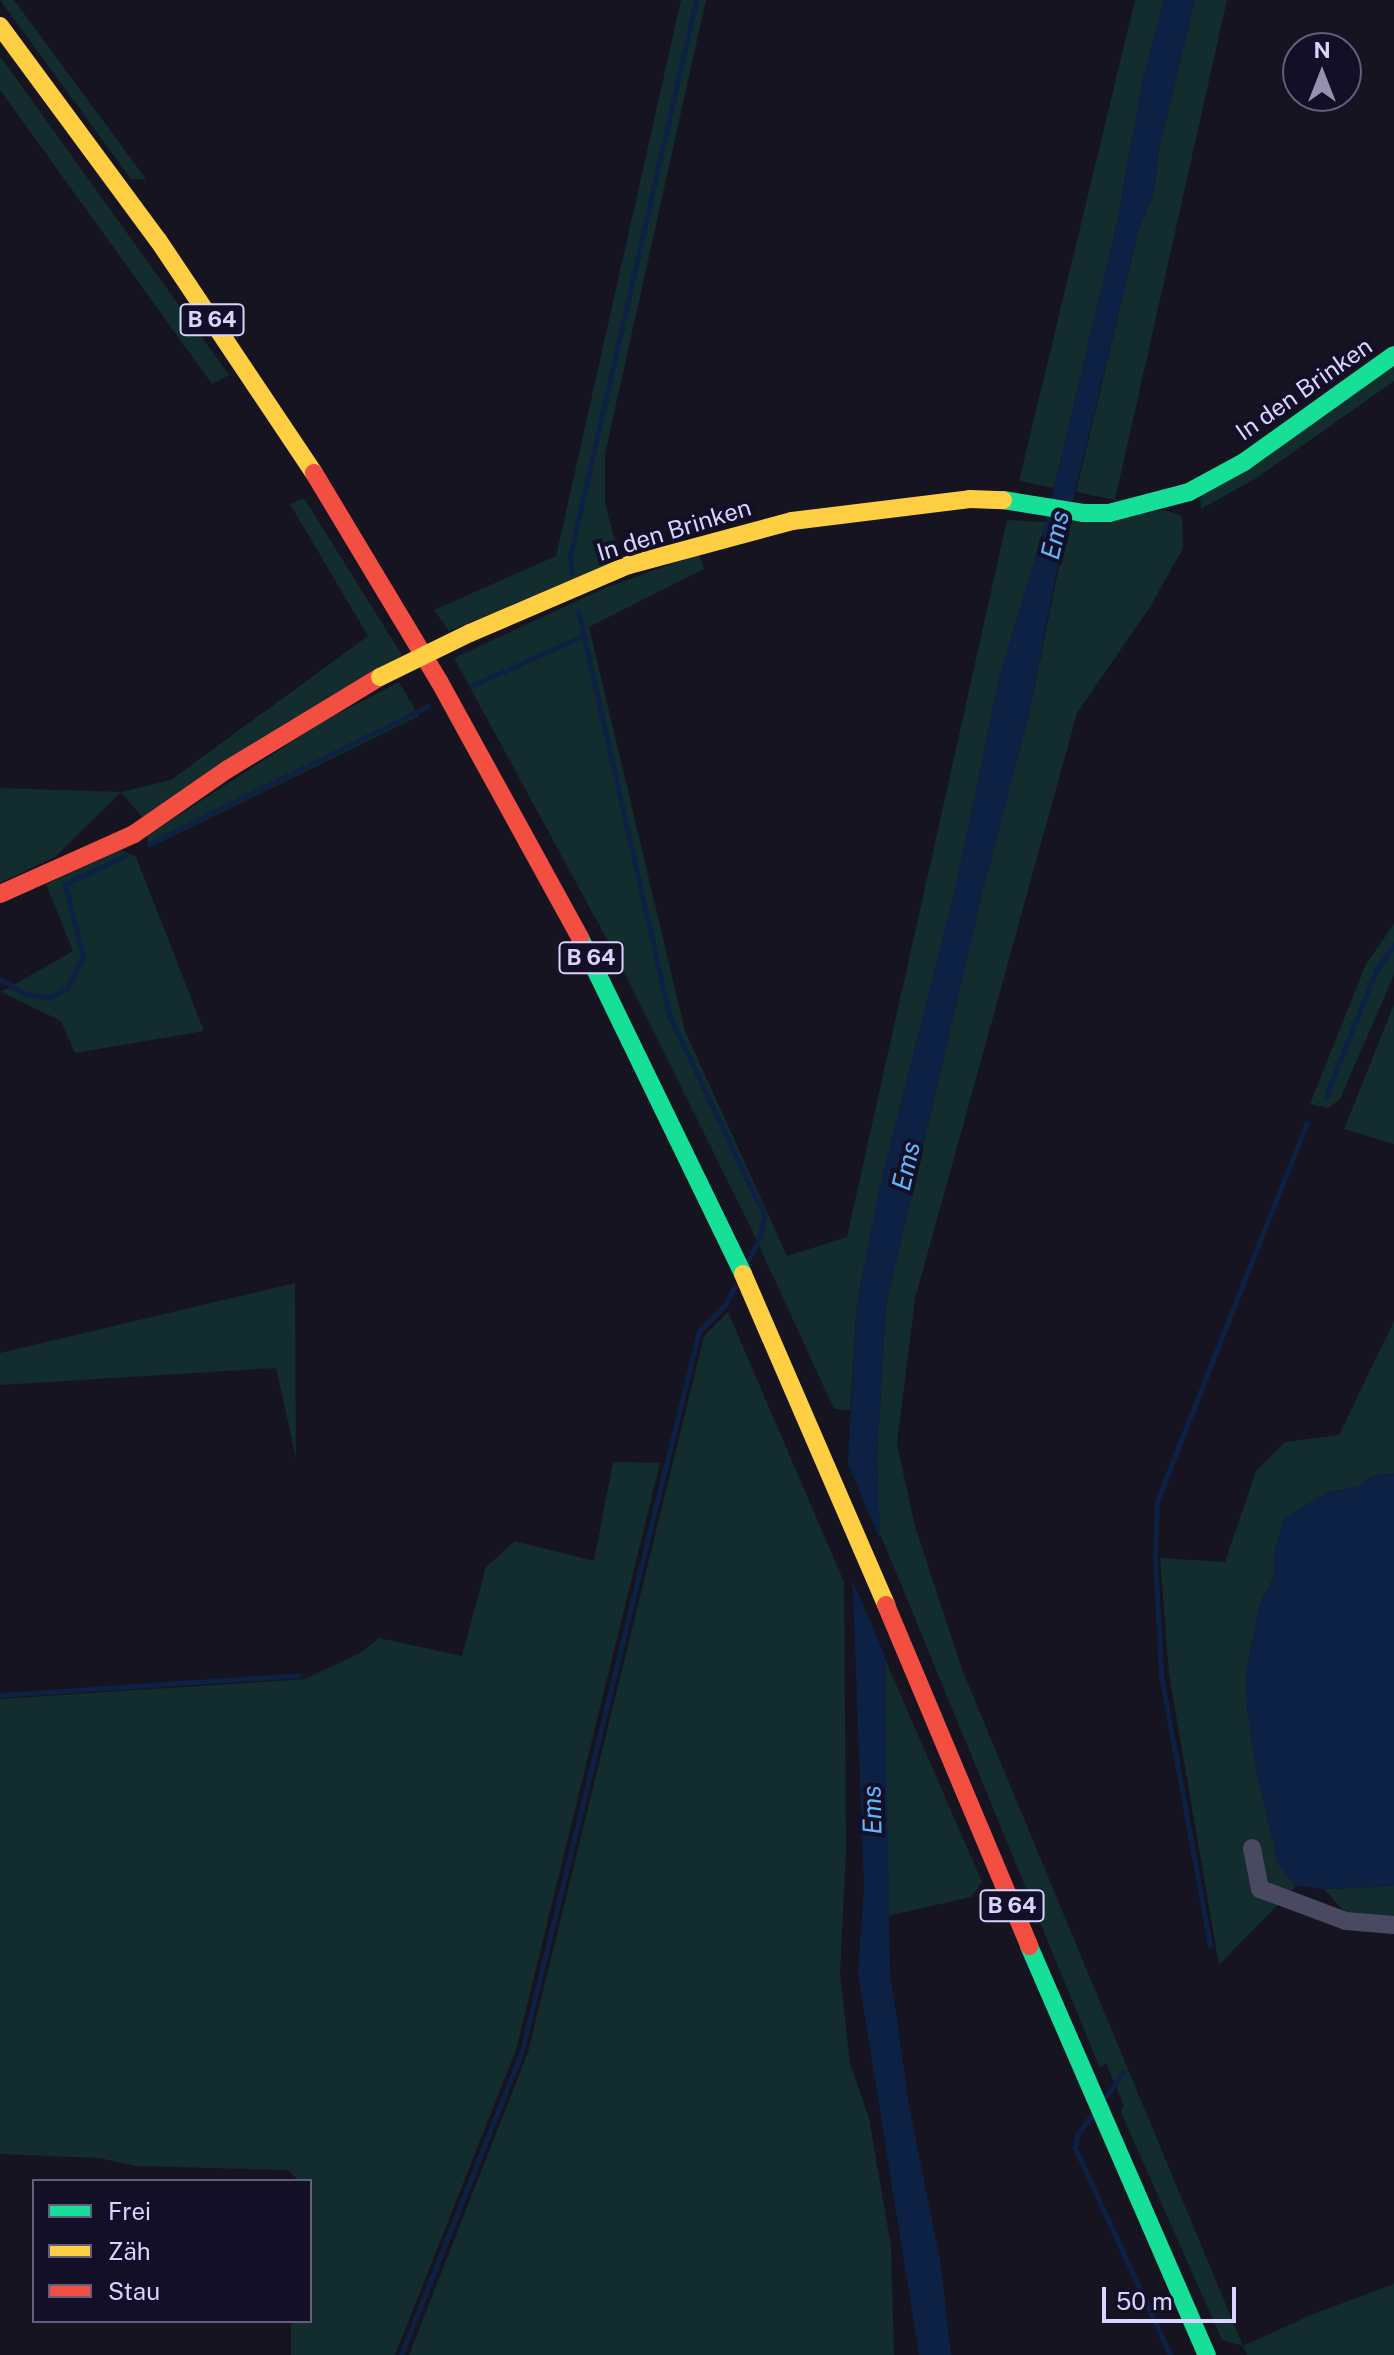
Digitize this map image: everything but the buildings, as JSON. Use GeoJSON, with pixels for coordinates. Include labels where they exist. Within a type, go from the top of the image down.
{"type":"FeatureCollection","features":[{"type":"Feature","properties":{"kind":"main road","name":"B 64"},"geometry":{"type":"LineString","coordinates":[[0,26],[158,240],[289,432],[508,802],[596,967],[728,1242],[791,1383],[1107,2133],[1207,2355]]}},
{"type":"Feature","properties":{"kind":"main road","name":"In den Brinken"},"geometry":{"type":"LineString","coordinates":[[0,894],[134,834],[228,769],[380,677],[470,633],[629,565],[792,521],[970,499],[1037,504],[1083,513],[1109,513],[1189,492],[1244,462],[1394,355]]}},
{"type":"Feature","properties":{"kind":"street"},"geometry":{"type":"LineString","coordinates":[[1252,1848],[1260,1889],[1346,1921],[1394,1925]]}},
{"type":"Feature","properties":{"kind":"green space"},"geometry":{"type":"Polygon","coordinates":[[[0,0],[14,0],[146,179],[131,179],[0,0]]]}},
{"type":"Feature","properties":{"kind":"green space"},"geometry":{"type":"Polygon","coordinates":[[[681,0],[706,0],[605,454],[605,503],[616,546],[613,564],[449,631],[434,610],[556,556],[681,0]]]}},
{"type":"Feature","properties":{"kind":"green space"},"geometry":{"type":"Polygon","coordinates":[[[1135,0],[1164,0],[1142,83],[1117,223],[1054,488],[1019,481],[1135,0]]]}},
{"type":"Feature","properties":{"kind":"green space"},"geometry":{"type":"Polygon","coordinates":[[[1195,0],[1227,0],[1115,500],[1076,492],[1139,228],[1154,195],[1158,153],[1195,0]]]}},
{"type":"Feature","properties":{"kind":"green space"},"geometry":{"type":"Polygon","coordinates":[[[0,57],[229,375],[212,384],[0,90],[0,57]]]}},
{"type":"Feature","properties":{"kind":"green space"},"geometry":{"type":"Polygon","coordinates":[[[1394,366],[1394,381],[1255,479],[1201,509],[1200,495],[1394,366]]]}},
{"type":"Feature","properties":{"kind":"green space"},"geometry":{"type":"Polygon","coordinates":[[[304,498],[402,655],[142,817],[121,792],[171,780],[368,636],[290,504],[304,498]]]}},
{"type":"Feature","properties":{"kind":"green space"},"geometry":{"type":"Polygon","coordinates":[[[1164,510],[1182,516],[1183,548],[1150,607],[1077,713],[915,1299],[897,1444],[914,1523],[963,1672],[1243,2346],[1222,2340],[1121,2112],[1124,2106],[1106,2063],[1100,2068],[879,1531],[877,1458],[886,1305],[982,894],[1030,710],[1068,522],[1164,510]]]}},
{"type":"Feature","properties":{"kind":"green space"},"geometry":{"type":"Polygon","coordinates":[[[1007,520],[1046,522],[1000,675],[955,890],[880,1186],[857,1303],[850,1410],[834,1409],[750,1226],[617,958],[454,658],[605,588],[699,554],[704,569],[589,627],[685,1031],[787,1256],[847,1237],[1007,520]]]}},
{"type":"Feature","properties":{"kind":"green space"},"geometry":{"type":"Polygon","coordinates":[[[399,682],[419,716],[149,848],[147,836],[322,722],[399,682]]]}},
{"type":"Feature","properties":{"kind":"green space"},"geometry":{"type":"Polygon","coordinates":[[[0,788],[121,792],[55,857],[0,883],[0,788]]]}},
{"type":"Feature","properties":{"kind":"green space"},"geometry":{"type":"Polygon","coordinates":[[[121,850],[136,857],[204,1031],[75,1053],[61,1021],[1,992],[73,951],[46,884],[121,850]]]}},
{"type":"Feature","properties":{"kind":"green space"},"geometry":{"type":"Polygon","coordinates":[[[1394,924],[1394,975],[1340,1099],[1328,1108],[1310,1104],[1366,964],[1394,924]]]}},
{"type":"Feature","properties":{"kind":"green space"},"geometry":{"type":"Polygon","coordinates":[[[1394,1004],[1394,1144],[1344,1129],[1394,1004]]]}},
{"type":"Feature","properties":{"kind":"green space"},"geometry":{"type":"Polygon","coordinates":[[[295,1283],[296,1458],[276,1368],[0,1385],[0,1353],[295,1283]]]}},
{"type":"Feature","properties":{"kind":"green space"},"geometry":{"type":"Polygon","coordinates":[[[728,1312],[844,1582],[846,1851],[840,1974],[850,2064],[869,2118],[891,2247],[894,2355],[409,2355],[528,2052],[704,1336],[728,1312]]]}},
{"type":"Feature","properties":{"kind":"green space"},"geometry":{"type":"Polygon","coordinates":[[[1394,1321],[1394,1473],[1372,1476],[1358,1486],[1328,1492],[1273,1556],[1275,1575],[1260,1604],[1246,1671],[1247,1709],[1257,1773],[1278,1864],[1296,1886],[1219,1965],[1169,1674],[1160,1558],[1225,1562],[1256,1471],[1285,1442],[1339,1435],[1394,1321]]]}},
{"type":"Feature","properties":{"kind":"green space"},"geometry":{"type":"Polygon","coordinates":[[[613,1462],[660,1463],[516,2050],[395,2355],[291,2355],[291,2323],[312,2323],[312,2179],[297,2179],[288,2170],[136,2166],[99,2158],[0,2154],[0,1699],[305,1679],[360,1653],[379,1638],[462,1656],[486,1567],[515,1541],[594,1561],[613,1462]]]}},
{"type":"Feature","properties":{"kind":"green space"},"geometry":{"type":"Polygon","coordinates":[[[885,1659],[982,1882],[971,1897],[887,1916],[885,1659]]]}},
{"type":"Feature","properties":{"kind":"green space"},"geometry":{"type":"Polygon","coordinates":[[[1394,1886],[1394,1919],[1346,1914],[1324,1889],[1394,1886]]]}},
{"type":"Feature","properties":{"kind":"green space"},"geometry":{"type":"Polygon","coordinates":[[[1394,2284],[1394,2355],[1247,2355],[1243,2346],[1313,2314],[1394,2284]]]}},
{"type":"Feature","properties":{"kind":"water","name":"Ems"},"geometry":{"type":"Polygon","coordinates":[[[1164,0],[1195,0],[1158,153],[1154,195],[1139,228],[1061,549],[1030,710],[982,894],[886,1305],[877,1458],[885,1659],[890,1971],[910,2111],[941,2266],[951,2355],[919,2355],[858,1973],[864,1887],[848,1460],[857,1303],[880,1186],[955,890],[1000,675],[1046,522],[1117,223],[1142,83],[1164,0]]]}},
{"type":"Feature","properties":{"kind":"water"},"geometry":{"type":"Polygon","coordinates":[[[1394,1473],[1394,1886],[1324,1889],[1296,1886],[1278,1864],[1257,1773],[1247,1709],[1246,1671],[1260,1604],[1275,1576],[1273,1556],[1284,1518],[1328,1492],[1358,1486],[1371,1476],[1394,1473]]]}},
{"type":"Feature","properties":{"kind":"pier"},"geometry":{"type":"Polygon","coordinates":[[[844,1455],[884,1549],[889,1665],[849,1572],[844,1455]]]}},
{"type":"Feature","properties":{"kind":"waterway"},"geometry":{"type":"LineString","coordinates":[[572,573],[570,556],[696,0]]}},
{"type":"Feature","properties":{"kind":"waterway"},"geometry":{"type":"LineString","coordinates":[[578,611],[669,1015],[764,1215],[760,1237],[749,1259]]}},
{"type":"Feature","properties":{"kind":"waterway"},"geometry":{"type":"LineString","coordinates":[[471,686],[582,636]]}},
{"type":"Feature","properties":{"kind":"waterway"},"geometry":{"type":"LineString","coordinates":[[149,844],[428,706]]}},
{"type":"Feature","properties":{"kind":"waterway"},"geometry":{"type":"LineString","coordinates":[[0,979],[25,994],[50,997],[67,988],[83,956],[65,884],[125,856]]}},
{"type":"Feature","properties":{"kind":"waterway"},"geometry":{"type":"LineString","coordinates":[[1326,1096],[1376,971],[1394,945]]}},
{"type":"Feature","properties":{"kind":"waterway"},"geometry":{"type":"LineString","coordinates":[[1210,1945],[1161,1675],[1155,1558],[1157,1501],[1307,1123]]}},
{"type":"Feature","properties":{"kind":"waterway"},"geometry":{"type":"LineString","coordinates":[[401,2355],[522,2051],[699,1331],[725,1305],[735,1286]]}},
{"type":"Feature","properties":{"kind":"waterway"},"geometry":{"type":"LineString","coordinates":[[0,1695],[298,1675]]}},
{"type":"Feature","properties":{"kind":"waterway"},"geometry":{"type":"LineString","coordinates":[[1105,2097],[1124,2072]]}},
{"type":"Feature","properties":{"kind":"waterway"},"geometry":{"type":"LineString","coordinates":[[1090,2117],[1077,2135],[1075,2148],[1170,2355]]}},
{"type":"Feature","properties":{"kind":"traffic: fast"},"geometry":{"type":"LineString","coordinates":[[1003,500],[1083,513],[1109,513],[1189,492],[1244,462],[1394,355]]}},
{"type":"Feature","properties":{"kind":"traffic: fast"},"geometry":{"type":"LineString","coordinates":[[580,938],[743,1274]]}},
{"type":"Feature","properties":{"kind":"traffic: fast"},"geometry":{"type":"LineString","coordinates":[[1029,1946],[1207,2355]]}},
{"type":"Feature","properties":{"kind":"traffic: slow"},"geometry":{"type":"LineString","coordinates":[[0,26],[158,240],[314,473]]}},
{"type":"Feature","properties":{"kind":"traffic: slow"},"geometry":{"type":"LineString","coordinates":[[470,633],[629,565],[792,521],[970,499],[1003,500]]}},
{"type":"Feature","properties":{"kind":"traffic: slow"},"geometry":{"type":"LineString","coordinates":[[380,677],[470,633]]}},
{"type":"Feature","properties":{"kind":"traffic: slow"},"geometry":{"type":"LineString","coordinates":[[743,1274],[886,1605]]}},
{"type":"Feature","properties":{"kind":"traffic: jam"},"geometry":{"type":"LineString","coordinates":[[314,473],[439,681],[580,938]]}},
{"type":"Feature","properties":{"kind":"traffic: jam"},"geometry":{"type":"LineString","coordinates":[[0,894],[134,834],[228,769],[380,677]]}},
{"type":"Feature","properties":{"kind":"traffic: jam"},"geometry":{"type":"LineString","coordinates":[[886,1605],[1029,1946]]}}]}
